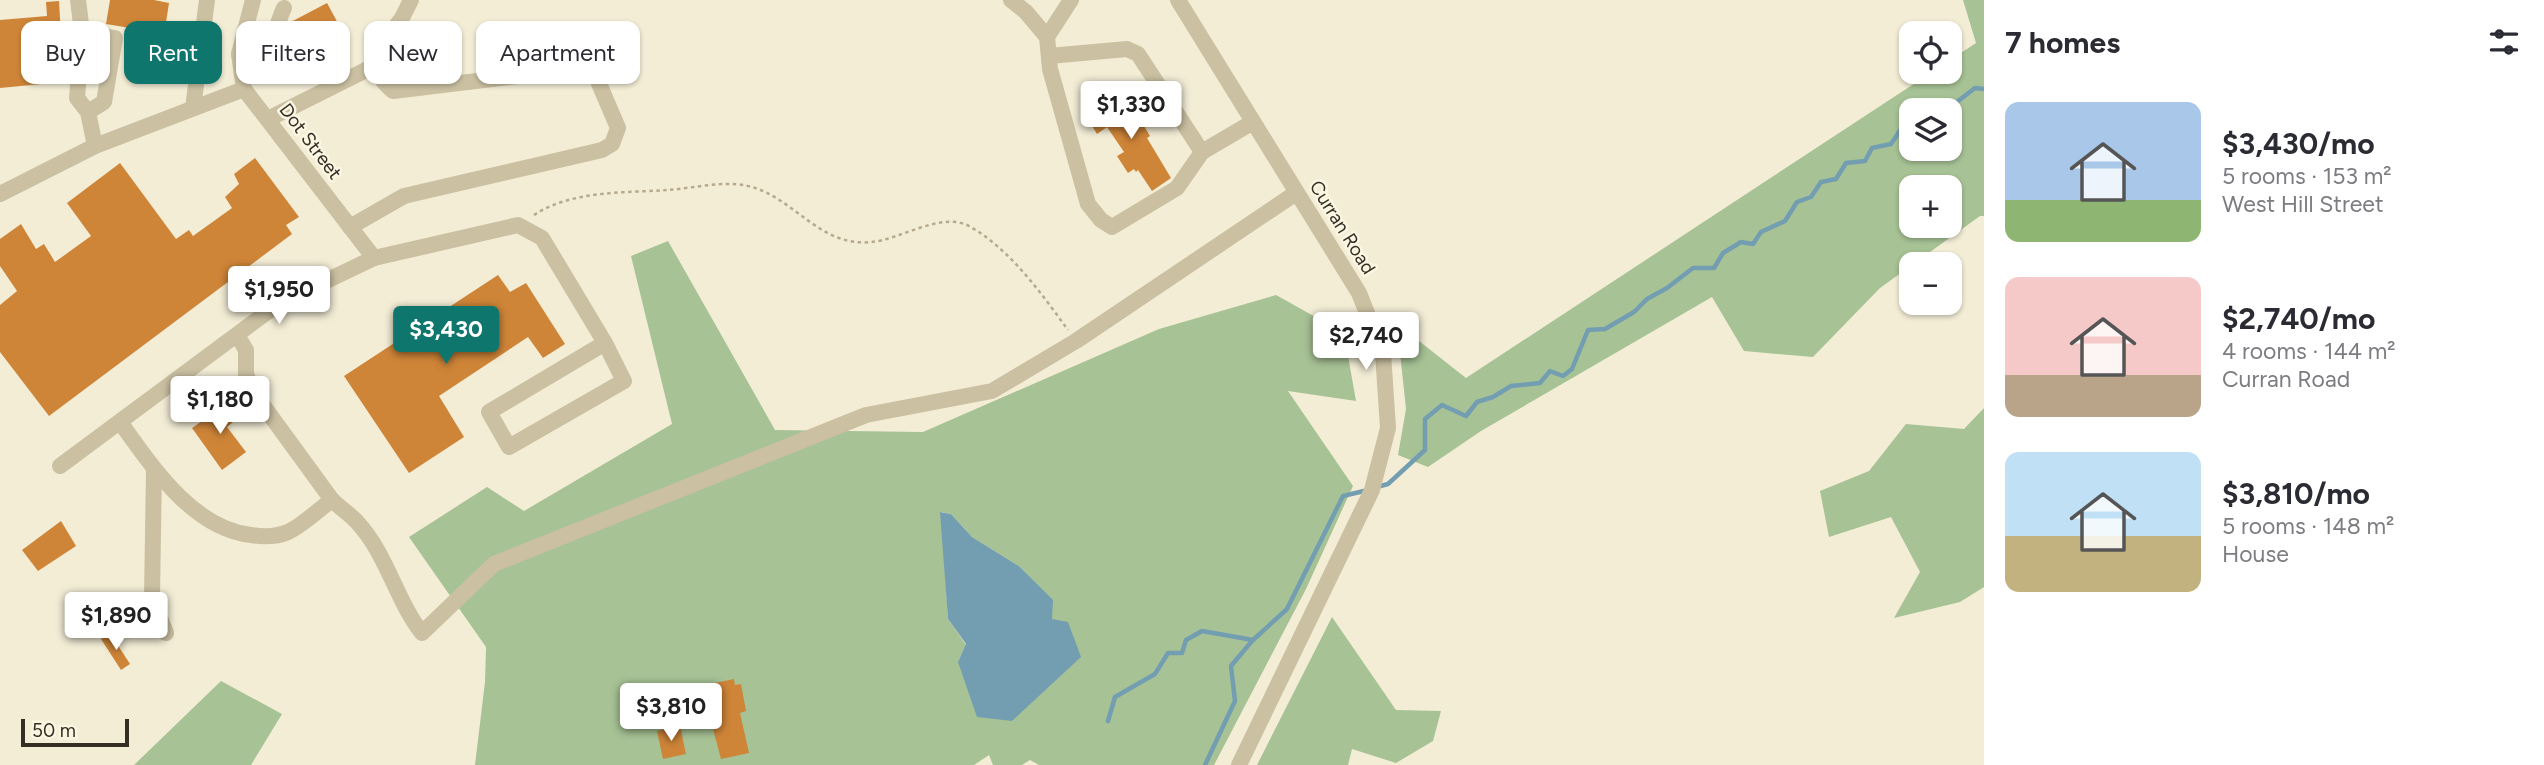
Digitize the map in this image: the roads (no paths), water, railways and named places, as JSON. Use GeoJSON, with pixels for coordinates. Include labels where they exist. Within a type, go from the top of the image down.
{"type":"FeatureCollection","features":[{"type":"Feature","properties":{"kind":"street"},"geometry":{"type":"LineString","coordinates":[[78,0],[81,21]]}},
{"type":"Feature","properties":{"kind":"street"},"geometry":{"type":"LineString","coordinates":[[193,108],[206,0]]}},
{"type":"Feature","properties":{"kind":"street"},"geometry":{"type":"LineString","coordinates":[[400,21],[411,0]]}},
{"type":"Feature","properties":{"kind":"street"},"geometry":{"type":"LineString","coordinates":[[1011,0],[1026,12],[1047,37],[1050,69],[1088,204],[1101,220],[1112,227],[1177,188],[1202,152],[1253,122]]}},
{"type":"Feature","properties":{"kind":"street"},"geometry":{"type":"LineString","coordinates":[[1047,37],[1071,0]]}},
{"type":"Feature","properties":{"kind":"street","name":"Curran Road"},"geometry":{"type":"LineString","coordinates":[[1178,0],[1359,293],[1383,354],[1388,428],[1372,490],[1239,765]]}},
{"type":"Feature","properties":{"kind":"street"},"geometry":{"type":"LineString","coordinates":[[252,5],[287,4]]}},
{"type":"Feature","properties":{"kind":"street"},"geometry":{"type":"LineString","coordinates":[[277,21],[287,4]]}},
{"type":"Feature","properties":{"kind":"street"},"geometry":{"type":"LineString","coordinates":[[110,37],[115,38],[110,67]]}},
{"type":"Feature","properties":{"kind":"street"},"geometry":{"type":"LineString","coordinates":[[1049,56],[1127,49],[1138,54],[1202,152]]}},
{"type":"Feature","properties":{"kind":"street"},"geometry":{"type":"LineString","coordinates":[[350,227],[404,196],[602,150],[612,144],[618,128],[595,74],[585,68],[462,83]]}},
{"type":"Feature","properties":{"kind":"street"},"geometry":{"type":"LineString","coordinates":[[268,119],[364,71]]}},
{"type":"Feature","properties":{"kind":"street"},"geometry":{"type":"LineString","coordinates":[[78,84],[77,98],[88,112],[95,146]]}},
{"type":"Feature","properties":{"kind":"street"},"geometry":{"type":"LineString","coordinates":[[88,112],[104,102],[107,84]]}},
{"type":"Feature","properties":{"kind":"street"},"geometry":{"type":"LineString","coordinates":[[0,194],[95,146],[244,89],[243,84]]}},
{"type":"Feature","properties":{"kind":"street"},"geometry":{"type":"LineString","coordinates":[[385,84],[393,91],[451,84]]}},
{"type":"Feature","properties":{"kind":"street","name":"Dot Street"},"geometry":{"type":"LineString","coordinates":[[244,89],[374,258]]}},
{"type":"Feature","properties":{"kind":"street"},"geometry":{"type":"LineString","coordinates":[[237,335],[246,350],[246,374],[254,393],[332,500],[359,523],[382,560],[412,621],[422,633],[494,564],[866,415],[992,391],[1076,341],[1296,193]]}},
{"type":"Feature","properties":{"kind":"street"},"geometry":{"type":"LineString","coordinates":[[60,467],[278,304],[374,258],[518,225],[542,239],[605,343],[624,381],[509,447],[489,412],[605,343]]}},
{"type":"Feature","properties":{"kind":"street"},"geometry":{"type":"LineString","coordinates":[[120,422],[154,469],[183,502],[233,533],[267,537],[288,532],[332,500]]}},
{"type":"Feature","properties":{"kind":"street"},"geometry":{"type":"LineString","coordinates":[[154,469],[152,598],[166,633]]}},
{"type":"Feature","properties":{"kind":"water"},"geometry":{"type":"Polygon","coordinates":[[[940,512],[951,514],[972,537],[1019,566],[1053,600],[1052,619],[1068,622],[1081,657],[1012,721],[977,717],[958,662],[966,644],[948,619],[940,512]]]}},
{"type":"Feature","properties":{"kind":"waterway"},"geometry":{"type":"LineString","coordinates":[[1962,98],[1975,88],[1984,89]]}},
{"type":"Feature","properties":{"kind":"waterway"},"geometry":{"type":"LineString","coordinates":[[1377,487],[1388,484],[1425,450],[1425,419],[1442,405],[1466,416],[1477,402],[1493,397],[1511,386],[1540,383],[1550,371],[1563,376],[1572,369],[1588,330],[1605,329],[1634,312],[1647,299],[1693,268],[1714,268],[1723,253],[1741,242],[1753,244],[1761,232],[1785,221],[1797,202],[1811,197],[1821,182],[1836,179],[1846,163],[1865,161],[1872,148],[1891,144],[1899,132]]}},
{"type":"Feature","properties":{"kind":"waterway"},"geometry":{"type":"LineString","coordinates":[[1108,721],[1115,697],[1155,674],[1168,653],[1182,653],[1186,640],[1202,631],[1253,640],[1287,609],[1343,496],[1368,490]]}},
{"type":"Feature","properties":{"kind":"waterway"},"geometry":{"type":"LineString","coordinates":[[1205,765],[1235,701],[1231,666],[1252,641]]}}]}
